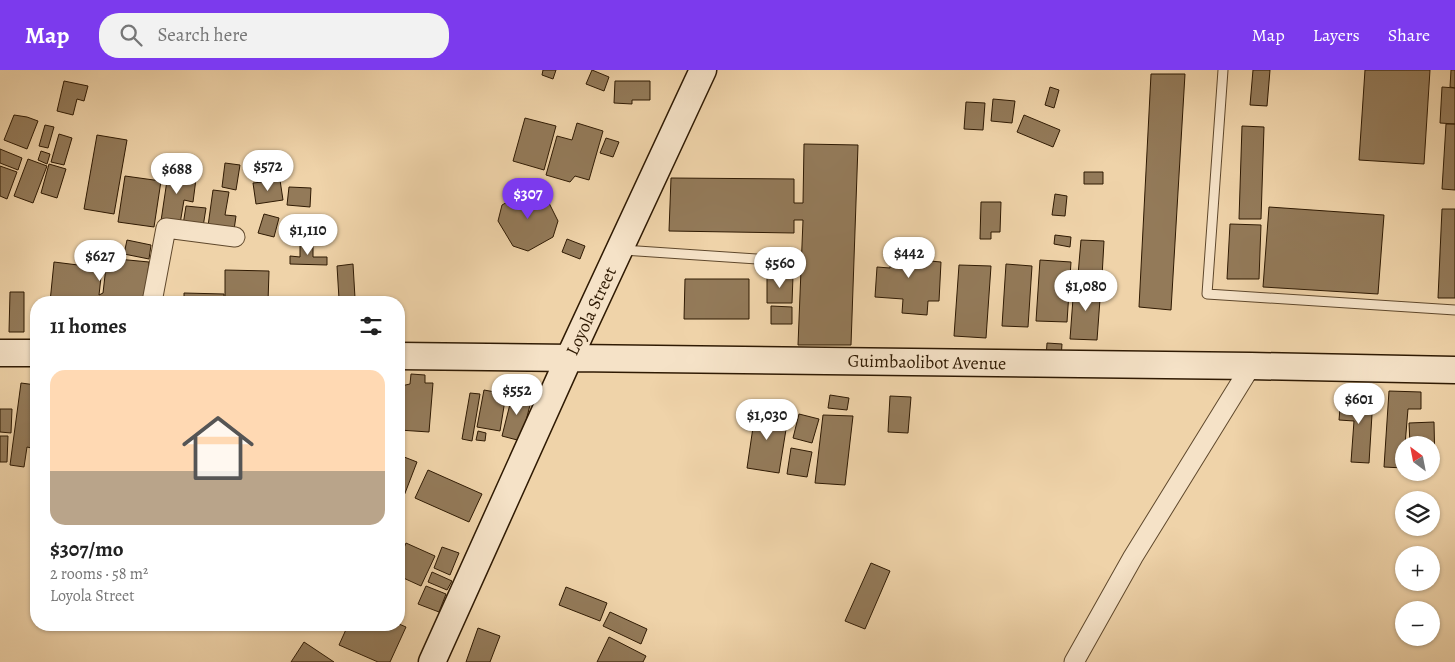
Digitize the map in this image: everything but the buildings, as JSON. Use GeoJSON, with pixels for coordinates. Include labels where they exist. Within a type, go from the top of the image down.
{"type":"FeatureCollection","features":[{"type":"Feature","properties":{"kind":"main road","name":"Loyola Street"},"geometry":{"type":"LineString","coordinates":[[432,662],[569,358],[703,70]]}},
{"type":"Feature","properties":{"kind":"main road"},"geometry":{"type":"LineString","coordinates":[[0,353],[30,353]]}},
{"type":"Feature","properties":{"kind":"main road","name":"Guimbaolibot Avenue"},"geometry":{"type":"LineString","coordinates":[[405,356],[1455,370]]}},
{"type":"Feature","properties":{"kind":"street"},"geometry":{"type":"LineString","coordinates":[[153,296],[166,228],[235,237]]}},
{"type":"Feature","properties":{"kind":"street"},"geometry":{"type":"LineString","coordinates":[[1074,662],[1133,557],[1251,366]]}},
{"type":"Feature","properties":{"kind":"lane"},"geometry":{"type":"LineString","coordinates":[[1223,70],[1207,294],[1455,310]]}},
{"type":"Feature","properties":{"kind":"lane"},"geometry":{"type":"LineString","coordinates":[[620,250],[785,261]]}}]}
